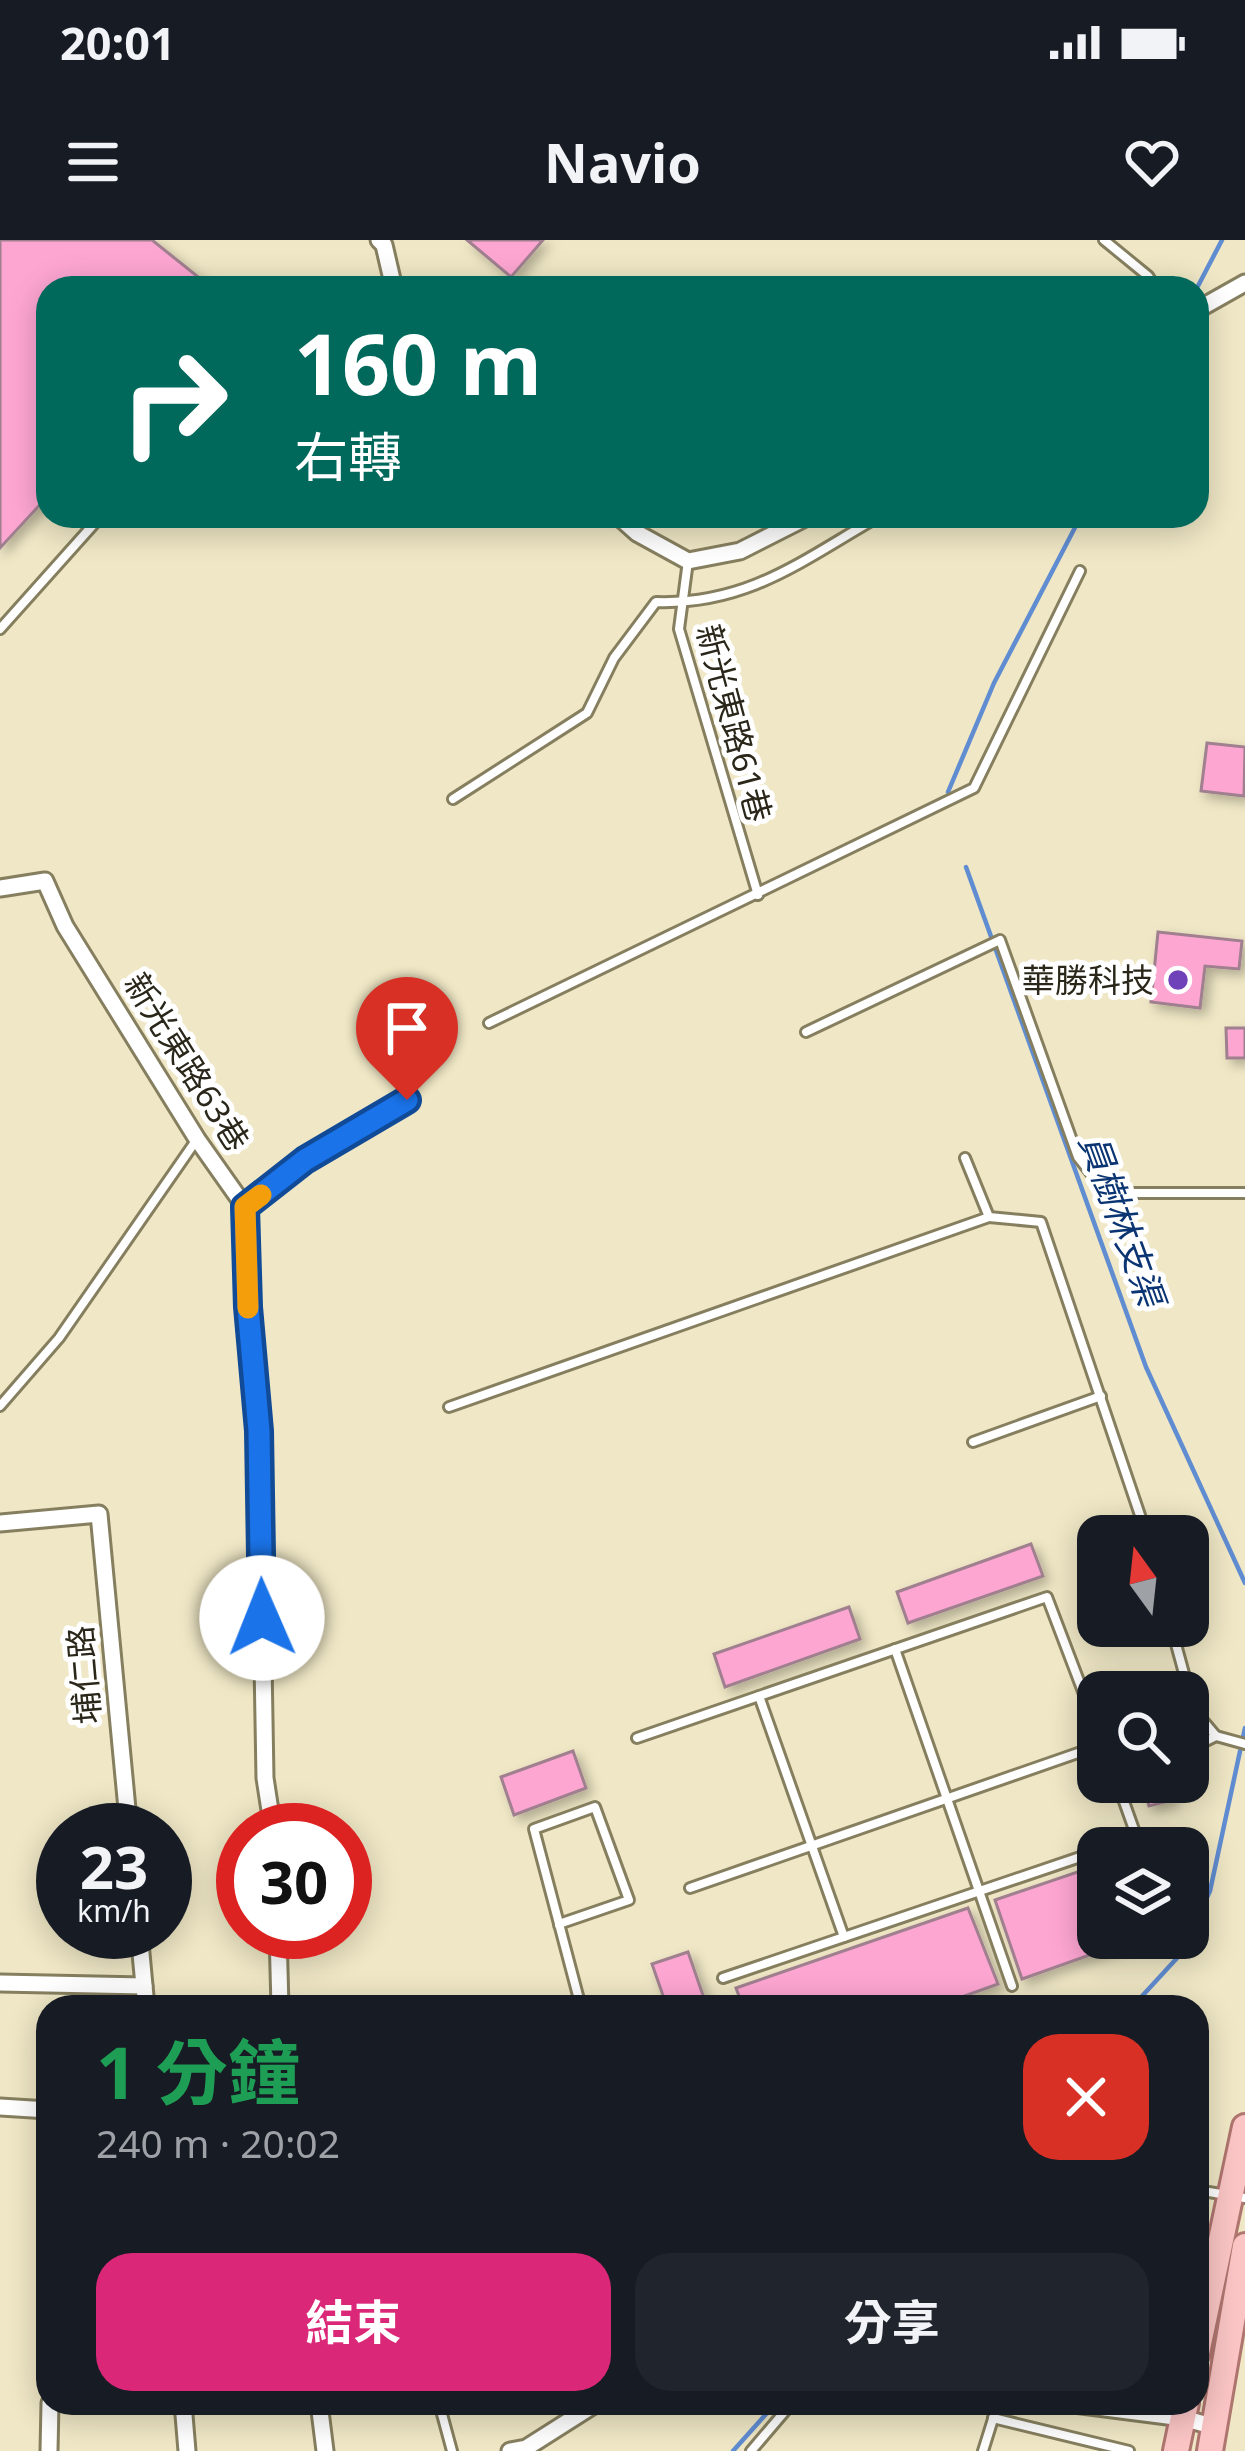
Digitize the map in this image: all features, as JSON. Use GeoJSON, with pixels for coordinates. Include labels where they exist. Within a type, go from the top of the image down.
{"type":"FeatureCollection","features":[{"type":"Feature","properties":{"kind":"main road"},"geometry":{"type":"LineString","coordinates":[[1209,2298],[1238,2197],[1245,2127]]}},
{"type":"Feature","properties":{"kind":"main road"},"geometry":{"type":"LineString","coordinates":[[1213,2439],[1239,2312],[1245,2246]]}},
{"type":"Feature","properties":{"kind":"main road"},"geometry":{"type":"LineString","coordinates":[[1176,2451],[1184,2415]]}},
{"type":"Feature","properties":{"kind":"street"},"geometry":{"type":"LineString","coordinates":[[379,240],[391,276]]}},
{"type":"Feature","properties":{"kind":"street"},"geometry":{"type":"LineString","coordinates":[[1209,303],[1245,283]]}},
{"type":"Feature","properties":{"kind":"street"},"geometry":{"type":"LineString","coordinates":[[632,528],[688,561],[740,550],[785,528]]}},
{"type":"Feature","properties":{"kind":"street","name":"新光東路63巷"},"geometry":{"type":"LineString","coordinates":[[0,888],[44,881],[65,926],[245,1207]]}},
{"type":"Feature","properties":{"kind":"street"},"geometry":{"type":"LineString","coordinates":[[245,1207],[259,1431],[269,1803]]}},
{"type":"Feature","properties":{"kind":"street","name":"埔仁路"},"geometry":{"type":"LineString","coordinates":[[0,1523],[99,1514],[126,1803]]}},
{"type":"Feature","properties":{"kind":"street"},"geometry":{"type":"LineString","coordinates":[[142,1959],[145,1995]]}},
{"type":"Feature","properties":{"kind":"street"},"geometry":{"type":"LineString","coordinates":[[279,1959],[280,1995]]}},
{"type":"Feature","properties":{"kind":"street"},"geometry":{"type":"LineString","coordinates":[[0,1982],[144,1986]]}},
{"type":"Feature","properties":{"kind":"street"},"geometry":{"type":"LineString","coordinates":[[0,2107],[36,2109]]}},
{"type":"Feature","properties":{"kind":"street"},"geometry":{"type":"LineString","coordinates":[[50,2415],[50,2451]]}},
{"type":"Feature","properties":{"kind":"street"},"geometry":{"type":"LineString","coordinates":[[184,2415],[187,2451]]}},
{"type":"Feature","properties":{"kind":"street"},"geometry":{"type":"LineString","coordinates":[[321,2415],[325,2451]]}},
{"type":"Feature","properties":{"kind":"street"},"geometry":{"type":"LineString","coordinates":[[510,2451],[526,2448],[577,2415]]}},
{"type":"Feature","properties":{"kind":"street"},"geometry":{"type":"LineString","coordinates":[[1190,2415],[1213,2439]]}},
{"type":"Feature","properties":{"kind":"lane"},"geometry":{"type":"LineString","coordinates":[[1104,240],[1148,276]]}},
{"type":"Feature","properties":{"kind":"lane"},"geometry":{"type":"LineString","coordinates":[[0,628],[90,528]]}},
{"type":"Feature","properties":{"kind":"lane"},"geometry":{"type":"LineString","coordinates":[[453,799],[587,713],[614,658],[656,602],[707,602],[791,572],[861,528]]}},
{"type":"Feature","properties":{"kind":"lane","name":"新光東路61巷"},"geometry":{"type":"LineString","coordinates":[[688,561],[679,628],[758,895]]}},
{"type":"Feature","properties":{"kind":"lane"},"geometry":{"type":"LineString","coordinates":[[489,1023],[974,788],[1080,571]]}},
{"type":"Feature","properties":{"kind":"lane"},"geometry":{"type":"LineString","coordinates":[[806,1032],[1000,940],[1078,1157],[1097,1181],[1130,1193],[1245,1193]]}},
{"type":"Feature","properties":{"kind":"lane"},"geometry":{"type":"LineString","coordinates":[[245,1207],[305,1160],[407,1100]]}},
{"type":"Feature","properties":{"kind":"lane"},"geometry":{"type":"LineString","coordinates":[[0,1406],[59,1338],[197,1138]]}},
{"type":"Feature","properties":{"kind":"lane"},"geometry":{"type":"LineString","coordinates":[[965,1158],[989,1217]]}},
{"type":"Feature","properties":{"kind":"lane"},"geometry":{"type":"LineString","coordinates":[[449,1406],[989,1217],[1041,1222],[1140,1515]]}},
{"type":"Feature","properties":{"kind":"lane"},"geometry":{"type":"LineString","coordinates":[[973,1442],[1101,1396]]}},
{"type":"Feature","properties":{"kind":"lane"},"geometry":{"type":"LineString","coordinates":[[637,1738],[1047,1597],[1077,1676]]}},
{"type":"Feature","properties":{"kind":"lane"},"geometry":{"type":"LineString","coordinates":[[1178,1647],[1194,1710],[1216,1736],[1245,1744]]}},
{"type":"Feature","properties":{"kind":"lane"},"geometry":{"type":"LineString","coordinates":[[895,1649],[1012,1986]]}},
{"type":"Feature","properties":{"kind":"lane"},"geometry":{"type":"LineString","coordinates":[[759,1696],[844,1937]]}},
{"type":"Feature","properties":{"kind":"lane"},"geometry":{"type":"LineString","coordinates":[[1209,1740],[1216,1736]]}},
{"type":"Feature","properties":{"kind":"lane"},"geometry":{"type":"LineString","coordinates":[[689,1888],[1077,1753]]}},
{"type":"Feature","properties":{"kind":"lane"},"geometry":{"type":"LineString","coordinates":[[559,1924],[628,1900],[595,1807],[534,1829],[559,1924],[578,1995]]}},
{"type":"Feature","properties":{"kind":"lane"},"geometry":{"type":"LineString","coordinates":[[723,1978],[1077,1858]]}},
{"type":"Feature","properties":{"kind":"lane"},"geometry":{"type":"LineString","coordinates":[[1209,2302],[1239,2312]]}},
{"type":"Feature","properties":{"kind":"lane"},"geometry":{"type":"LineString","coordinates":[[442,2415],[452,2451]]}},
{"type":"Feature","properties":{"kind":"lane"},"geometry":{"type":"LineString","coordinates":[[751,2451],[782,2415]]}},
{"type":"Feature","properties":{"kind":"lane"},"geometry":{"type":"LineString","coordinates":[[982,2451],[993,2415]]}},
{"type":"Feature","properties":{"kind":"lane"},"geometry":{"type":"LineString","coordinates":[[992,2418],[1129,2451]]}},
{"type":"Feature","properties":{"kind":"building"},"geometry":{"type":"Polygon","coordinates":[[[0,240],[152,240],[197,276],[36,276],[36,509],[0,548],[0,240]]]}},
{"type":"Feature","properties":{"kind":"building"},"geometry":{"type":"Polygon","coordinates":[[[467,240],[543,240],[510,276],[467,240]]]}},
{"type":"Feature","properties":{"kind":"building"},"geometry":{"type":"Polygon","coordinates":[[[1207,743],[1245,747],[1244,796],[1201,791],[1207,743]]]}},
{"type":"Feature","properties":{"kind":"building","name":"華勝科技"},"geometry":{"type":"Polygon","coordinates":[[[1158,932],[1242,941],[1239,969],[1205,966],[1200,1008],[1151,1002],[1158,932]]]}},
{"type":"Feature","properties":{"kind":"building"},"geometry":{"type":"Polygon","coordinates":[[[1226,1028],[1245,1028],[1245,1058],[1227,1058],[1226,1028]]]}},
{"type":"Feature","properties":{"kind":"building"},"geometry":{"type":"Polygon","coordinates":[[[1031,1544],[1043,1576],[908,1623],[897,1592],[1031,1544]]]}},
{"type":"Feature","properties":{"kind":"building"},"geometry":{"type":"Polygon","coordinates":[[[849,1607],[860,1639],[725,1687],[714,1654],[849,1607]]]}},
{"type":"Feature","properties":{"kind":"building"},"geometry":{"type":"Polygon","coordinates":[[[573,1751],[586,1788],[514,1815],[501,1777],[573,1751]]]}},
{"type":"Feature","properties":{"kind":"building"},"geometry":{"type":"Polygon","coordinates":[[[1077,1872],[1078,1959],[1022,1979],[995,1900],[1077,1872]]]}},
{"type":"Feature","properties":{"kind":"building"},"geometry":{"type":"Polygon","coordinates":[[[968,1908],[998,1984],[967,1995],[739,1995],[736,1988],[968,1908]]]}},
{"type":"Feature","properties":{"kind":"building"},"geometry":{"type":"Polygon","coordinates":[[[688,1952],[703,1995],[663,1995],[652,1964],[688,1952]]]}},
{"type":"Feature","properties":{"kind":"waterway","name":"員樹林支渠"},"geometry":{"type":"LineString","coordinates":[[1203,276],[1222,240]]}},
{"type":"Feature","properties":{"kind":"waterway","name":"員樹林支渠"},"geometry":{"type":"LineString","coordinates":[[948,792],[994,683],[1075,528]]}},
{"type":"Feature","properties":{"kind":"waterway","name":"員樹林支渠"},"geometry":{"type":"LineString","coordinates":[[966,867],[1146,1367],[1245,1583]]}},
{"type":"Feature","properties":{"kind":"waterway","name":"員樹林支渠"},"geometry":{"type":"LineString","coordinates":[[1209,1893],[1245,1728]]}},
{"type":"Feature","properties":{"kind":"waterway","name":"員樹林支渠"},"geometry":{"type":"LineString","coordinates":[[1143,1995],[1176,1959]]}},
{"type":"Feature","properties":{"kind":"waterway","name":"員樹林支渠"},"geometry":{"type":"LineString","coordinates":[[733,2451],[765,2415]]}},
{"type":"Feature","properties":{"kind":"slow traffic"},"geometry":{"type":"LineString","coordinates":[[248,1308],[245,1207],[261,1195]]}},
{"type":"Feature","properties":{"kind":"place","name":"華勝科技"},"geometry":{"type":"Point","coordinates":[1178,980]}},
{"type":"Feature","properties":{"kind":"route"},"geometry":{"type":"LineString","coordinates":[[262,1618],[259,1431],[244,1249],[245,1207],[305,1160],[407,1100]]}}]}
